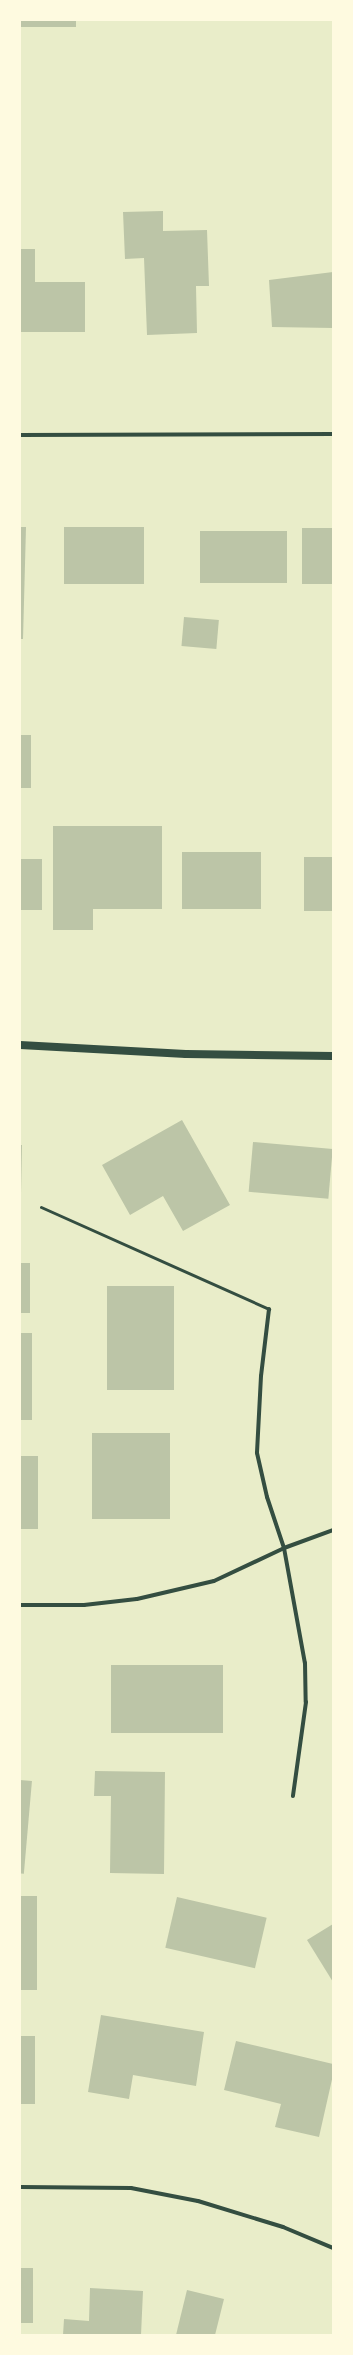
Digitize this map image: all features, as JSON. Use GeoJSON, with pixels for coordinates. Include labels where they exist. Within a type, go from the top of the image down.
{"type":"FeatureCollection","features":[{"type":"Feature","properties":{"kind":"main road"},"geometry":{"type":"LineString","coordinates":[[20,1045],[186,1054],[333,1056]]}},
{"type":"Feature","properties":{"kind":"street"},"geometry":{"type":"LineString","coordinates":[[20,435],[333,434]]}},
{"type":"Feature","properties":{"kind":"street"},"geometry":{"type":"LineString","coordinates":[[269,1309],[261,1376],[257,1453],[267,1497],[284,1548],[305,1663],[306,1702],[293,1796]]}},
{"type":"Feature","properties":{"kind":"street"},"geometry":{"type":"LineString","coordinates":[[20,1605],[84,1605],[137,1599],[214,1581],[284,1548],[333,1530]]}},
{"type":"Feature","properties":{"kind":"street"},"geometry":{"type":"LineString","coordinates":[[20,2187],[138,2189],[198,2201],[283,2227],[333,2248]]}},
{"type":"Feature","properties":{"kind":"lane"},"geometry":{"type":"LineString","coordinates":[[41,1207],[269,1309]]}},
{"type":"Feature","properties":{"kind":"building"},"geometry":{"type":"Polygon","coordinates":[[[20,20],[76,20],[76,27],[20,27],[20,20]]]}},
{"type":"Feature","properties":{"kind":"building"},"geometry":{"type":"Polygon","coordinates":[[[163,211],[163,231],[207,230],[209,286],[196,286],[197,333],[147,335],[144,258],[125,259],[123,212],[163,211]]]}},
{"type":"Feature","properties":{"kind":"building"},"geometry":{"type":"Polygon","coordinates":[[[20,249],[35,249],[35,282],[85,282],[85,332],[20,332],[20,249]]]}},
{"type":"Feature","properties":{"kind":"building"},"geometry":{"type":"Polygon","coordinates":[[[333,272],[333,328],[272,327],[269,280],[333,272]]]}},
{"type":"Feature","properties":{"kind":"building"},"geometry":{"type":"Polygon","coordinates":[[[20,527],[26,527],[23,639],[20,639],[20,527]]]}},
{"type":"Feature","properties":{"kind":"building"},"geometry":{"type":"Polygon","coordinates":[[[64,527],[144,527],[144,584],[64,584],[64,527]]]}},
{"type":"Feature","properties":{"kind":"building"},"geometry":{"type":"Polygon","coordinates":[[[302,528],[333,528],[333,584],[302,584],[302,528]]]}},
{"type":"Feature","properties":{"kind":"building"},"geometry":{"type":"Polygon","coordinates":[[[200,531],[287,531],[287,583],[200,583],[200,531]]]}},
{"type":"Feature","properties":{"kind":"building"},"geometry":{"type":"Polygon","coordinates":[[[184,617],[219,620],[216,649],[181,646],[184,617]]]}},
{"type":"Feature","properties":{"kind":"building"},"geometry":{"type":"Polygon","coordinates":[[[20,735],[31,735],[31,788],[20,788],[20,735]]]}},
{"type":"Feature","properties":{"kind":"building"},"geometry":{"type":"Polygon","coordinates":[[[53,826],[162,826],[162,909],[93,909],[93,930],[53,930],[53,826]]]}},
{"type":"Feature","properties":{"kind":"building"},"geometry":{"type":"Polygon","coordinates":[[[182,852],[261,852],[261,909],[182,909],[182,852]]]}},
{"type":"Feature","properties":{"kind":"building"},"geometry":{"type":"Polygon","coordinates":[[[304,857],[333,857],[333,911],[304,911],[304,857]]]}},
{"type":"Feature","properties":{"kind":"building"},"geometry":{"type":"Polygon","coordinates":[[[20,859],[42,859],[42,910],[20,910],[20,859]]]}},
{"type":"Feature","properties":{"kind":"building"},"geometry":{"type":"Polygon","coordinates":[[[182,1120],[230,1205],[183,1231],[163,1196],[130,1215],[102,1165],[182,1120]]]}},
{"type":"Feature","properties":{"kind":"building"},"geometry":{"type":"Polygon","coordinates":[[[253,1142],[333,1149],[328,1199],[249,1192],[253,1142]]]}},
{"type":"Feature","properties":{"kind":"building"},"geometry":{"type":"Polygon","coordinates":[[[20,1145],[22,1145],[21,1193],[20,1193],[20,1145]]]}},
{"type":"Feature","properties":{"kind":"building"},"geometry":{"type":"Polygon","coordinates":[[[20,1263],[30,1263],[30,1313],[20,1313],[20,1263]]]}},
{"type":"Feature","properties":{"kind":"building"},"geometry":{"type":"Polygon","coordinates":[[[107,1286],[174,1286],[174,1390],[107,1390],[107,1286]]]}},
{"type":"Feature","properties":{"kind":"building"},"geometry":{"type":"Polygon","coordinates":[[[20,1333],[32,1333],[32,1420],[20,1420],[20,1333]]]}},
{"type":"Feature","properties":{"kind":"building"},"geometry":{"type":"Polygon","coordinates":[[[92,1433],[170,1433],[170,1519],[92,1519],[92,1433]]]}},
{"type":"Feature","properties":{"kind":"building"},"geometry":{"type":"Polygon","coordinates":[[[20,1456],[38,1456],[38,1529],[20,1529],[20,1456]]]}},
{"type":"Feature","properties":{"kind":"building"},"geometry":{"type":"Polygon","coordinates":[[[111,1665],[223,1665],[223,1733],[111,1733],[111,1665]]]}},
{"type":"Feature","properties":{"kind":"building"},"geometry":{"type":"Polygon","coordinates":[[[95,1771],[165,1772],[164,1874],[110,1873],[111,1796],[94,1796],[95,1771]]]}},
{"type":"Feature","properties":{"kind":"building"},"geometry":{"type":"Polygon","coordinates":[[[20,1780],[32,1781],[24,1874],[20,1873],[20,1780]]]}},
{"type":"Feature","properties":{"kind":"building"},"geometry":{"type":"Polygon","coordinates":[[[20,1896],[37,1896],[37,1990],[20,1990],[20,1896]]]}},
{"type":"Feature","properties":{"kind":"building"},"geometry":{"type":"Polygon","coordinates":[[[177,1897],[267,1918],[255,1968],[165,1948],[177,1897]]]}},
{"type":"Feature","properties":{"kind":"building"},"geometry":{"type":"Polygon","coordinates":[[[333,1924],[333,1982],[307,1940],[333,1924]]]}},
{"type":"Feature","properties":{"kind":"building"},"geometry":{"type":"Polygon","coordinates":[[[101,2015],[204,2032],[196,2086],[133,2075],[129,2099],[88,2092],[101,2015]]]}},
{"type":"Feature","properties":{"kind":"building"},"geometry":{"type":"Polygon","coordinates":[[[20,2036],[35,2036],[35,2104],[20,2104],[20,2036]]]}},
{"type":"Feature","properties":{"kind":"building"},"geometry":{"type":"Polygon","coordinates":[[[236,2041],[333,2064],[333,2075],[319,2137],[275,2127],[281,2104],[224,2090],[236,2041]]]}},
{"type":"Feature","properties":{"kind":"building"},"geometry":{"type":"Polygon","coordinates":[[[20,2268],[33,2268],[33,2323],[20,2323],[20,2268]]]}},
{"type":"Feature","properties":{"kind":"building"},"geometry":{"type":"Polygon","coordinates":[[[90,2288],[143,2291],[141,2335],[63,2335],[64,2319],[89,2321],[90,2288]]]}},
{"type":"Feature","properties":{"kind":"building"},"geometry":{"type":"Polygon","coordinates":[[[187,2290],[224,2299],[215,2335],[176,2335],[187,2290]]]}}]}
